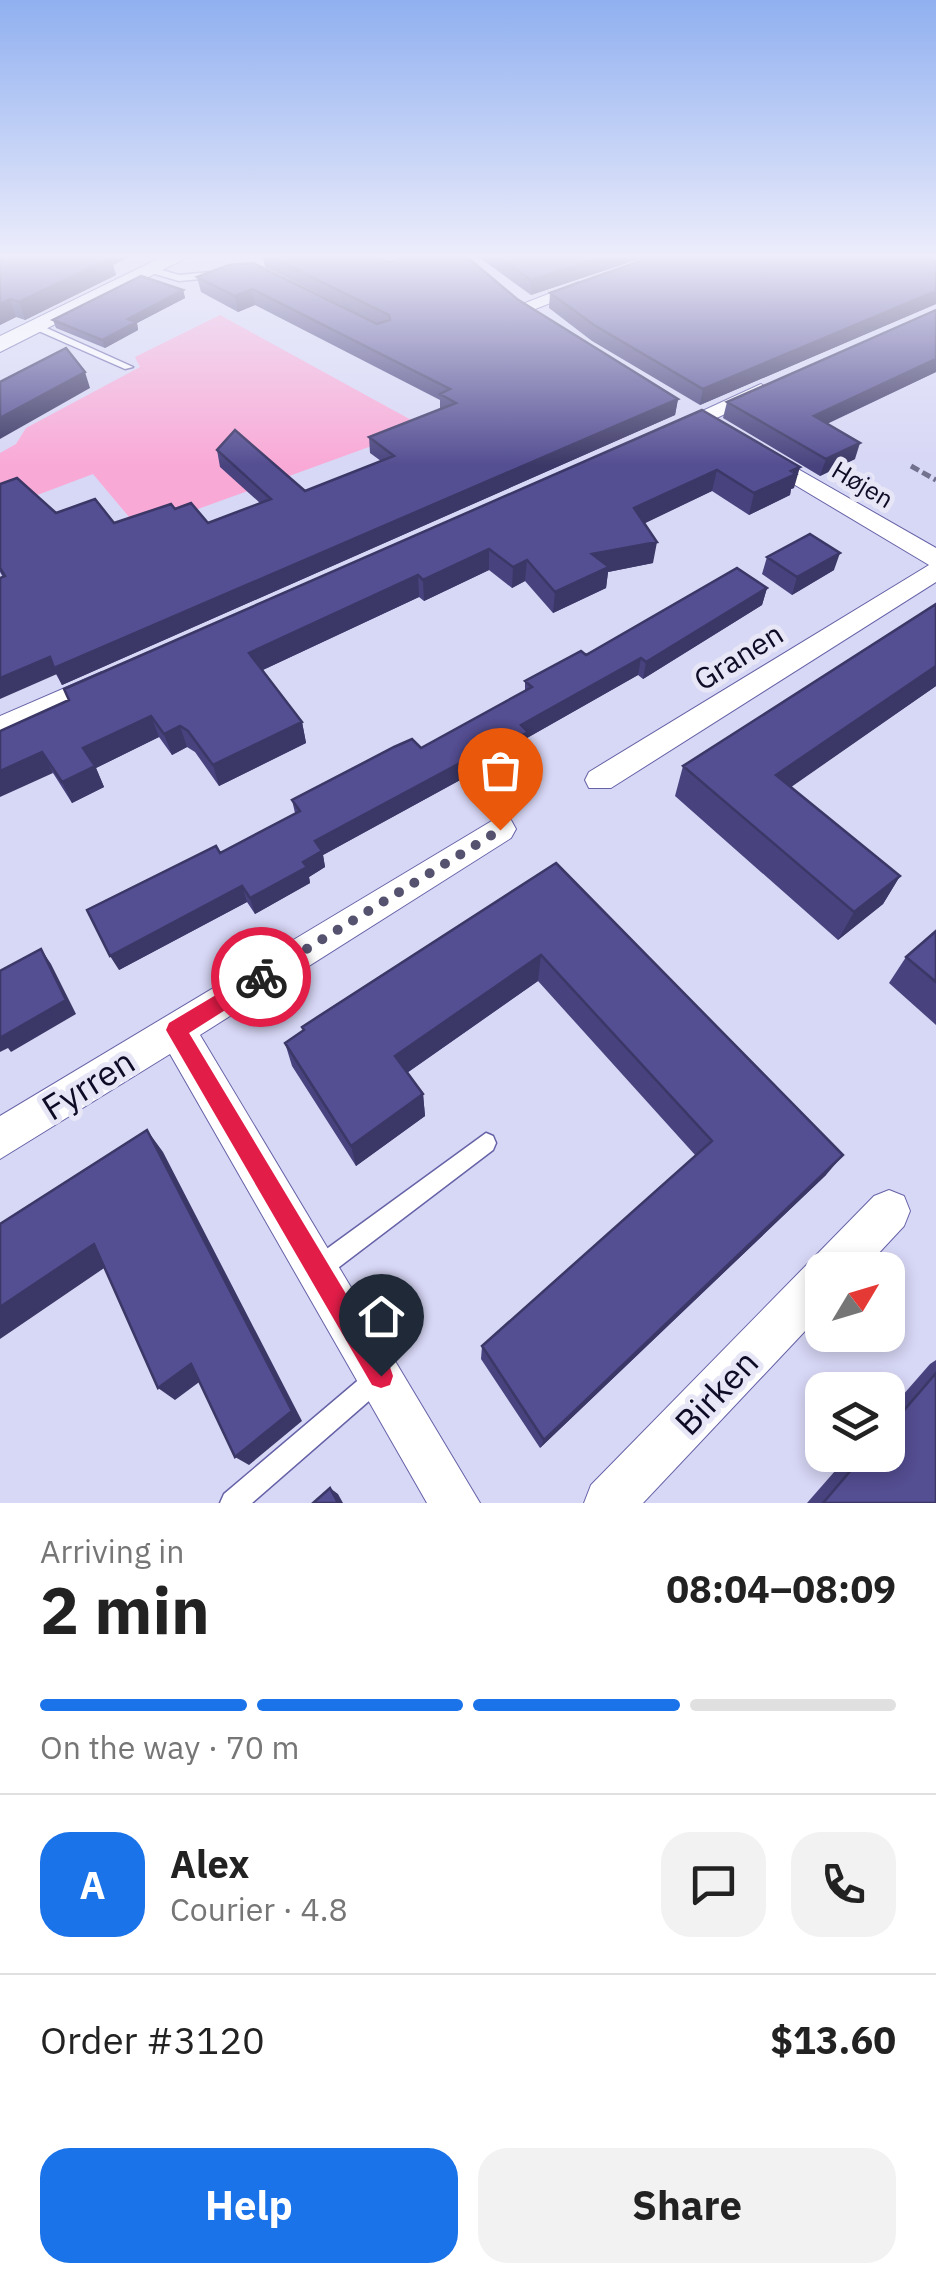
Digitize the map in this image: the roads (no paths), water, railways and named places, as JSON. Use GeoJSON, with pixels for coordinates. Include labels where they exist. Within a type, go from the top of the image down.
{"type":"FeatureCollection","features":[{"type":"Feature","properties":{"kind":"street"},"geometry":{"type":"LineString","coordinates":[[0,345],[36,327]]}},
{"type":"Feature","properties":{"kind":"street"},"geometry":{"type":"LineString","coordinates":[[651,439],[786,379]]}},
{"type":"Feature","properties":{"kind":"street","name":"Højen"},"geometry":{"type":"LineString","coordinates":[[677,404],[936,559]]}},
{"type":"Feature","properties":{"kind":"street","name":"Granen"},"geometry":{"type":"LineString","coordinates":[[600,780],[936,571]]}},
{"type":"Feature","properties":{"kind":"street"},"geometry":{"type":"LineString","coordinates":[[911,587],[936,603]]}},
{"type":"Feature","properties":{"kind":"street"},"geometry":{"type":"LineString","coordinates":[[0,728],[128,671]]}},
{"type":"Feature","properties":{"kind":"street","name":"Fyrren"},"geometry":{"type":"LineString","coordinates":[[0,1139],[500,830]]}},
{"type":"Feature","properties":{"kind":"street"},"geometry":{"type":"LineString","coordinates":[[176,1030],[455,1503]]}},
{"type":"Feature","properties":{"kind":"street"},"geometry":{"type":"LineString","coordinates":[[850,1252],[889,1211]]}},
{"type":"Feature","properties":{"kind":"street","name":"Birken"},"geometry":{"type":"LineString","coordinates":[[609,1503],[805,1299]]}},
{"type":"Feature","properties":{"kind":"lane"},"geometry":{"type":"LineString","coordinates":[[36,327],[128,368]]}},
{"type":"Feature","properties":{"kind":"lane"},"geometry":{"type":"LineString","coordinates":[[318,1269],[486,1143]]}},
{"type":"Feature","properties":{"kind":"lane"},"geometry":{"type":"LineString","coordinates":[[232,1503],[381,1376]]}}]}
